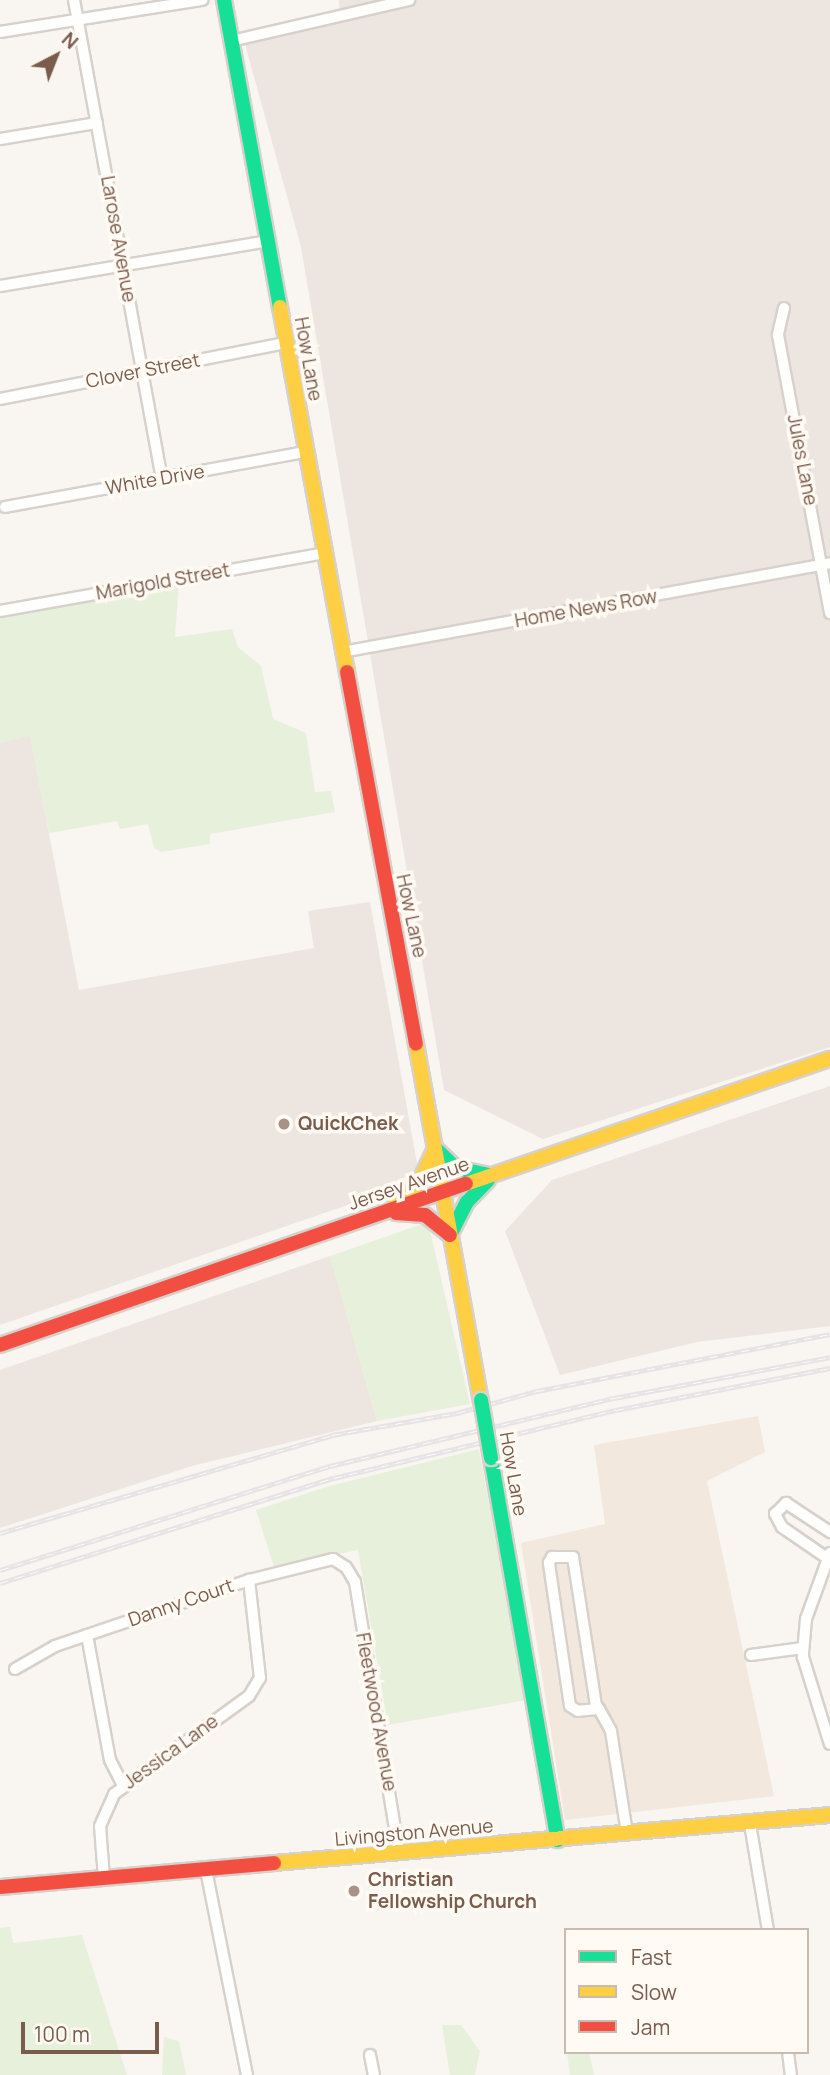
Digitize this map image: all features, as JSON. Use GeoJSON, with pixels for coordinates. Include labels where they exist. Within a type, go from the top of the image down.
{"type":"FeatureCollection","features":[{"type":"Feature","properties":{"kind":"main road","name":"How Lane"},"geometry":{"type":"LineString","coordinates":[[224,0],[481,1399],[558,1840]]}},
{"type":"Feature","properties":{"kind":"main road","name":"Jersey Avenue"},"geometry":{"type":"LineString","coordinates":[[0,1344],[830,1059]]}},
{"type":"Feature","properties":{"kind":"main road"},"geometry":{"type":"LineString","coordinates":[[387,1212],[418,1185],[435,1148],[460,1170],[493,1175]]}},
{"type":"Feature","properties":{"kind":"main road"},"geometry":{"type":"LineString","coordinates":[[387,1212],[425,1215],[450,1235],[470,1198],[493,1175]]}},
{"type":"Feature","properties":{"kind":"main road","name":"Livingston Avenue"},"geometry":{"type":"LineString","coordinates":[[0,1886],[750,1824],[830,1815]]}},
{"type":"Feature","properties":{"kind":"street","name":"Larose Avenue"},"geometry":{"type":"LineString","coordinates":[[74,0],[162,479]]}},
{"type":"Feature","properties":{"kind":"street"},"geometry":{"type":"LineString","coordinates":[[0,32],[202,0]]}},
{"type":"Feature","properties":{"kind":"street"},"geometry":{"type":"LineString","coordinates":[[231,41],[409,0]]}},
{"type":"Feature","properties":{"kind":"street"},"geometry":{"type":"LineString","coordinates":[[0,139],[97,123]]}},
{"type":"Feature","properties":{"kind":"street"},"geometry":{"type":"LineString","coordinates":[[0,286],[268,241]]}},
{"type":"Feature","properties":{"kind":"street","name":"Jules Lane"},"geometry":{"type":"LineString","coordinates":[[784,308],[778,335],[826,564],[830,613]]}},
{"type":"Feature","properties":{"kind":"street","name":"Clover Street"},"geometry":{"type":"LineString","coordinates":[[0,399],[286,343]]}},
{"type":"Feature","properties":{"kind":"street","name":"White Drive"},"geometry":{"type":"LineString","coordinates":[[5,507],[306,452]]}},
{"type":"Feature","properties":{"kind":"street","name":"Marigold Street"},"geometry":{"type":"LineString","coordinates":[[0,609],[324,553]]}},
{"type":"Feature","properties":{"kind":"street","name":"Home News Row"},"geometry":{"type":"LineString","coordinates":[[342,652],[826,564]]}},
{"type":"Feature","properties":{"kind":"street"},"geometry":{"type":"LineString","coordinates":[[830,1532],[786,1503],[779,1507],[775,1521],[828,1555],[806,1619],[803,1648],[817,1711],[830,1744]]}},
{"type":"Feature","properties":{"kind":"street"},"geometry":{"type":"LineString","coordinates":[[599,1709],[578,1711],[570,1706],[549,1563],[552,1557],[573,1557],[599,1709],[611,1731],[627,1833]]}},
{"type":"Feature","properties":{"kind":"street","name":"Danny Court"},"geometry":{"type":"LineString","coordinates":[[15,1669],[31,1656],[249,1580],[333,1559],[349,1573]]}},
{"type":"Feature","properties":{"kind":"street","name":"Fleetwood Avenue"},"geometry":{"type":"LineString","coordinates":[[349,1573],[355,1582],[400,1853]]}},
{"type":"Feature","properties":{"kind":"street","name":"Jessica Lane"},"geometry":{"type":"LineString","coordinates":[[104,1878],[100,1826],[114,1794],[249,1696],[260,1678],[249,1580]]}},
{"type":"Feature","properties":{"kind":"street"},"geometry":{"type":"LineString","coordinates":[[87,1635],[110,1760],[123,1786]]}},
{"type":"Feature","properties":{"kind":"street"},"geometry":{"type":"LineString","coordinates":[[751,1655],[803,1648]]}},
{"type":"Feature","properties":{"kind":"street"},"geometry":{"type":"LineString","coordinates":[[750,1824],[768,1928]]}},
{"type":"Feature","properties":{"kind":"street"},"geometry":{"type":"LineString","coordinates":[[206,1870],[247,2075]]}},
{"type":"Feature","properties":{"kind":"street"},"geometry":{"type":"LineString","coordinates":[[788,2054],[791,2075]]}},
{"type":"Feature","properties":{"kind":"street"},"geometry":{"type":"LineString","coordinates":[[370,2055],[374,2075]]}},
{"type":"Feature","properties":{"kind":"shaded area"},"geometry":{"type":"Polygon","coordinates":[[[339,0],[830,0],[830,1047],[543,1139],[444,1090],[301,247],[245,44],[340,23],[339,0]]]}},
{"type":"Feature","properties":{"kind":"shaded area"},"geometry":{"type":"Polygon","coordinates":[[[30,735],[79,990],[314,948],[308,911],[370,902],[420,1180],[0,1325],[0,743],[30,735]]]}},
{"type":"Feature","properties":{"kind":"shaded area"},"geometry":{"type":"Polygon","coordinates":[[[830,1086],[830,1326],[697,1342],[560,1375],[505,1231],[552,1180],[830,1086]]]}},
{"type":"Feature","properties":{"kind":"shaded area"},"geometry":{"type":"Polygon","coordinates":[[[330,1256],[377,1421],[192,1466],[0,1528],[0,1370],[330,1256]]]}},
{"type":"Feature","properties":{"kind":"shaded area"},"geometry":{"type":"Polygon","coordinates":[[[758,1416],[765,1452],[707,1481],[774,1796],[565,1820],[521,1543],[605,1524],[594,1445],[758,1416]]]}},
{"type":"Feature","properties":{"kind":"green space"},"geometry":{"type":"Polygon","coordinates":[[[179,582],[175,637],[232,629],[238,647],[261,666],[273,719],[306,733],[315,792],[331,791],[335,812],[210,834],[210,844],[161,852],[154,848],[148,824],[120,829],[117,821],[49,833],[30,736],[0,743],[0,610],[179,582]]]}},
{"type":"Feature","properties":{"kind":"green space"},"geometry":{"type":"Polygon","coordinates":[[[428,1222],[470,1404],[377,1421],[330,1256],[428,1222]]]}},
{"type":"Feature","properties":{"kind":"green space"},"geometry":{"type":"Polygon","coordinates":[[[479,1449],[526,1700],[388,1725],[358,1550],[274,1567],[256,1510],[326,1487],[479,1449]]]}},
{"type":"Feature","properties":{"kind":"green space"},"geometry":{"type":"Polygon","coordinates":[[[10,1927],[13,1943],[82,1935],[127,2075],[0,2075],[0,1928],[10,1927]]]}},
{"type":"Feature","properties":{"kind":"green space"},"geometry":{"type":"Polygon","coordinates":[[[442,2025],[461,2025],[480,2051],[475,2075],[450,2075],[442,2025]]]}},
{"type":"Feature","properties":{"kind":"green space"},"geometry":{"type":"Polygon","coordinates":[[[164,2037],[179,2041],[186,2075],[162,2075],[164,2037]]]}},
{"type":"Feature","properties":{"kind":"green space"},"geometry":{"type":"Polygon","coordinates":[[[567,2054],[589,2054],[594,2075],[570,2075],[567,2054]]]}},
{"type":"Feature","properties":{"kind":"railway"},"geometry":{"type":"LineString","coordinates":[[0,1533],[332,1435],[457,1413],[537,1391],[830,1334]]}},
{"type":"Feature","properties":{"kind":"railway"},"geometry":{"type":"LineString","coordinates":[[0,1570],[330,1466],[614,1398],[830,1357]]}},
{"type":"Feature","properties":{"kind":"railway"},"geometry":{"type":"LineString","coordinates":[[0,1583],[334,1478],[616,1410],[830,1368]]}},
{"type":"Feature","properties":{"kind":"traffic: fast"},"geometry":{"type":"LineString","coordinates":[[224,0],[280,307]]}},
{"type":"Feature","properties":{"kind":"traffic: fast"},"geometry":{"type":"LineString","coordinates":[[435,1148],[456,1168],[488,1175]]}},
{"type":"Feature","properties":{"kind":"traffic: fast"},"geometry":{"type":"LineString","coordinates":[[450,1235],[467,1202],[488,1180]]}},
{"type":"Feature","properties":{"kind":"traffic: fast"},"geometry":{"type":"LineString","coordinates":[[481,1400],[491,1458]]}},
{"type":"Feature","properties":{"kind":"traffic: fast"},"geometry":{"type":"LineString","coordinates":[[491,1458],[558,1840]]}},
{"type":"Feature","properties":{"kind":"traffic: slow"},"geometry":{"type":"LineString","coordinates":[[280,307],[347,672]]}},
{"type":"Feature","properties":{"kind":"traffic: slow"},"geometry":{"type":"LineString","coordinates":[[416,1044],[481,1400]]}},
{"type":"Feature","properties":{"kind":"traffic: slow"},"geometry":{"type":"LineString","coordinates":[[466,1184],[830,1059]]}},
{"type":"Feature","properties":{"kind":"traffic: slow"},"geometry":{"type":"LineString","coordinates":[[394,1206],[418,1185],[434,1150]]}},
{"type":"Feature","properties":{"kind":"traffic: slow"},"geometry":{"type":"LineString","coordinates":[[274,1863],[830,1815]]}},
{"type":"Feature","properties":{"kind":"traffic: jam"},"geometry":{"type":"LineString","coordinates":[[347,672],[416,1044]]}},
{"type":"Feature","properties":{"kind":"traffic: jam"},"geometry":{"type":"LineString","coordinates":[[0,1345],[466,1184]]}},
{"type":"Feature","properties":{"kind":"traffic: jam"},"geometry":{"type":"LineString","coordinates":[[396,1213],[425,1215],[450,1235]]}},
{"type":"Feature","properties":{"kind":"traffic: jam"},"geometry":{"type":"LineString","coordinates":[[0,1887],[274,1863]]}},
{"type":"Feature","properties":{"kind":"place","name":"QuickChek"},"geometry":{"type":"Point","coordinates":[284,1124]}},
{"type":"Feature","properties":{"kind":"place","name":"Christian Fellowship Church"},"geometry":{"type":"Point","coordinates":[354,1891]}}]}
